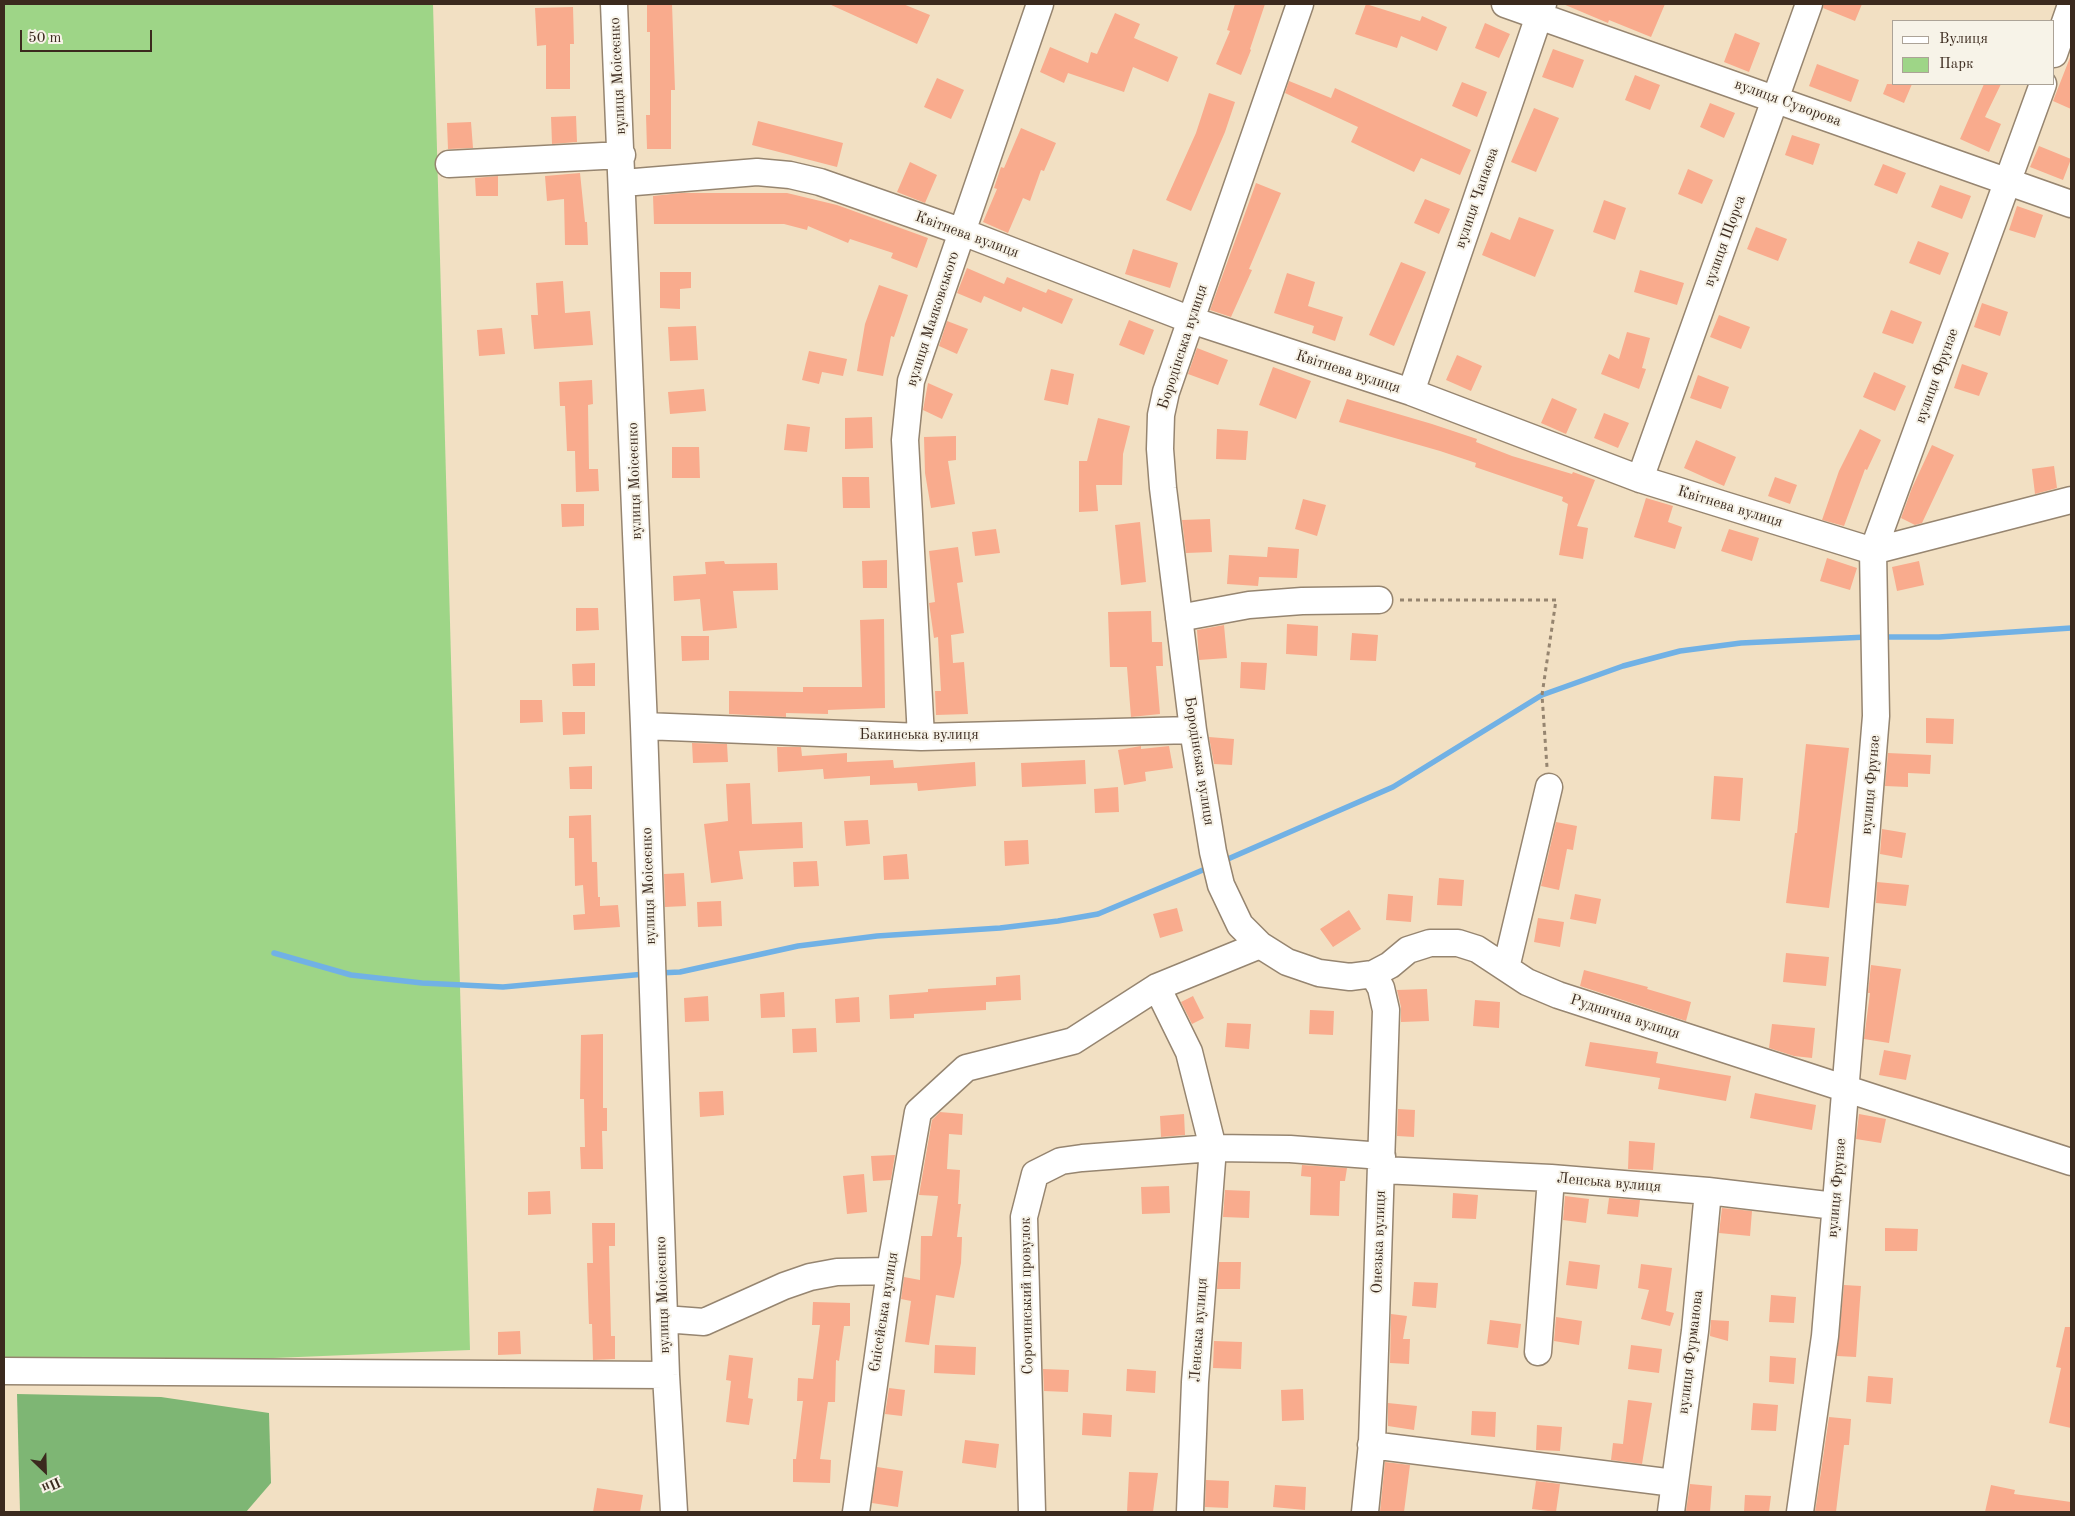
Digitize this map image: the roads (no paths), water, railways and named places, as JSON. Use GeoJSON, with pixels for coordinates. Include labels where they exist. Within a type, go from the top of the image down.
{"type":"FeatureCollection","features":[{"type":"Feature","properties":{"kind":"street","name":"вулиця Моісеєнко"},"geometry":{"type":"LineString","coordinates":[[614,4],[622,155],[644,726],[666,1375],[674,1512]]}},
{"type":"Feature","properties":{"kind":"street","name":"вулиця Маяковського"},"geometry":{"type":"LineString","coordinates":[[921,738],[905,440],[906,412],[911,381],[960,231],[1040,4]]}},
{"type":"Feature","properties":{"kind":"street","name":"Бородінська вулиця"},"geometry":{"type":"LineString","coordinates":[[1221,885],[1213,852],[1179,618],[1163,488],[1161,415],[1166,392],[1300,4]]}},
{"type":"Feature","properties":{"kind":"street","name":"вулиця Суворова"},"geometry":{"type":"LineString","coordinates":[[1505,4],[1541,9],[1776,98],[2071,204]]}},
{"type":"Feature","properties":{"kind":"street","name":"вулиця Щорса"},"geometry":{"type":"LineString","coordinates":[[1640,479],[1809,4]]}},
{"type":"Feature","properties":{"kind":"street"},"geometry":{"type":"LineString","coordinates":[[2055,51],[2071,5]]}},
{"type":"Feature","properties":{"kind":"street","name":"вулиця Чапаєва"},"geometry":{"type":"LineString","coordinates":[[1411,392],[1541,9]]}},
{"type":"Feature","properties":{"kind":"street","name":"вулиця Фрунзе"},"geometry":{"type":"LineString","coordinates":[[1800,1512],[1825,1336],[1876,716],[1873,551],[2043,85]]}},
{"type":"Feature","properties":{"kind":"street"},"geometry":{"type":"LineString","coordinates":[[449,164],[622,155]]}},
{"type":"Feature","properties":{"kind":"street","name":"Квітнева вулиця"},"geometry":{"type":"LineString","coordinates":[[623,183],[756,172],[790,175],[820,182],[960,231],[1191,320],[1411,392],[1640,479],[1873,551]]}},
{"type":"Feature","properties":{"kind":"street"},"geometry":{"type":"LineString","coordinates":[[1873,551],[2071,500]]}},
{"type":"Feature","properties":{"kind":"street"},"geometry":{"type":"LineString","coordinates":[[1179,618],[1249,604],[1379,600]]}},
{"type":"Feature","properties":{"kind":"street","name":"Бакинська вулиця"},"geometry":{"type":"LineString","coordinates":[[644,726],[921,738],[1194,730]]}},
{"type":"Feature","properties":{"kind":"street"},"geometry":{"type":"LineString","coordinates":[[1506,968],[1549,787]]}},
{"type":"Feature","properties":{"kind":"street","name":"Руднична вулиця"},"geometry":{"type":"LineString","coordinates":[[1221,885],[1240,925],[1260,945],[1287,962],[1319,973],[1350,977],[1373,974],[1390,965],[1408,950],[1430,943],[1458,943],[1478,949],[1527,982],[1558,996],[1845,1087],[2071,1162]]}},
{"type":"Feature","properties":{"kind":"street"},"geometry":{"type":"LineString","coordinates":[[1157,987],[1260,945]]}},
{"type":"Feature","properties":{"kind":"street","name":"Онезька вулиця"},"geometry":{"type":"LineString","coordinates":[[1365,1512],[1371,1445],[1386,1010],[1381,988],[1373,974]]}},
{"type":"Feature","properties":{"kind":"street","name":"Єнісейська вулиця"},"geometry":{"type":"LineString","coordinates":[[856,1512],[890,1271],[918,1112],[966,1068],[1073,1041],[1157,987]]}},
{"type":"Feature","properties":{"kind":"street","name":"Ленська вулиця"},"geometry":{"type":"LineString","coordinates":[[1157,987],[1189,1052],[1214,1148],[1195,1382],[1190,1512]]}},
{"type":"Feature","properties":{"kind":"street","name":"Ленська вулиця"},"geometry":{"type":"LineString","coordinates":[[1214,1148],[1290,1149],[1382,1163],[1708,1191],[1835,1206]]}},
{"type":"Feature","properties":{"kind":"street","name":"Сорочинський провулок"},"geometry":{"type":"LineString","coordinates":[[1032,1512],[1024,1217],[1035,1174],[1061,1161],[1214,1148]]}},
{"type":"Feature","properties":{"kind":"street"},"geometry":{"type":"LineString","coordinates":[[1538,1352],[1550,1178]]}},
{"type":"Feature","properties":{"kind":"street","name":"вулиця Фурманова"},"geometry":{"type":"LineString","coordinates":[[1671,1512],[1695,1331],[1708,1191]]}},
{"type":"Feature","properties":{"kind":"street"},"geometry":{"type":"LineString","coordinates":[[664,1319],[704,1322],[784,1286],[810,1277],[837,1272],[890,1271]]}},
{"type":"Feature","properties":{"kind":"street"},"geometry":{"type":"LineString","coordinates":[[4,1371],[666,1375]]}},
{"type":"Feature","properties":{"kind":"street"},"geometry":{"type":"LineString","coordinates":[[1371,1445],[1674,1483]]}},
{"type":"Feature","properties":{"kind":"waterway"},"geometry":{"type":"LineString","coordinates":[[1882,637],[1939,637],[2071,628]]}},
{"type":"Feature","properties":{"kind":"waterway"},"geometry":{"type":"LineString","coordinates":[[1221,862],[1393,787],[1542,695],[1623,666],[1680,651],[1741,643],[1867,637]]}},
{"type":"Feature","properties":{"kind":"waterway"},"geometry":{"type":"LineString","coordinates":[[659,973],[680,972],[798,946],[877,936],[1000,928],[1098,914],[1210,867]]}},
{"type":"Feature","properties":{"kind":"waterway"},"geometry":{"type":"LineString","coordinates":[[274,953],[351,975],[422,983],[503,987],[645,974]]}}]}
